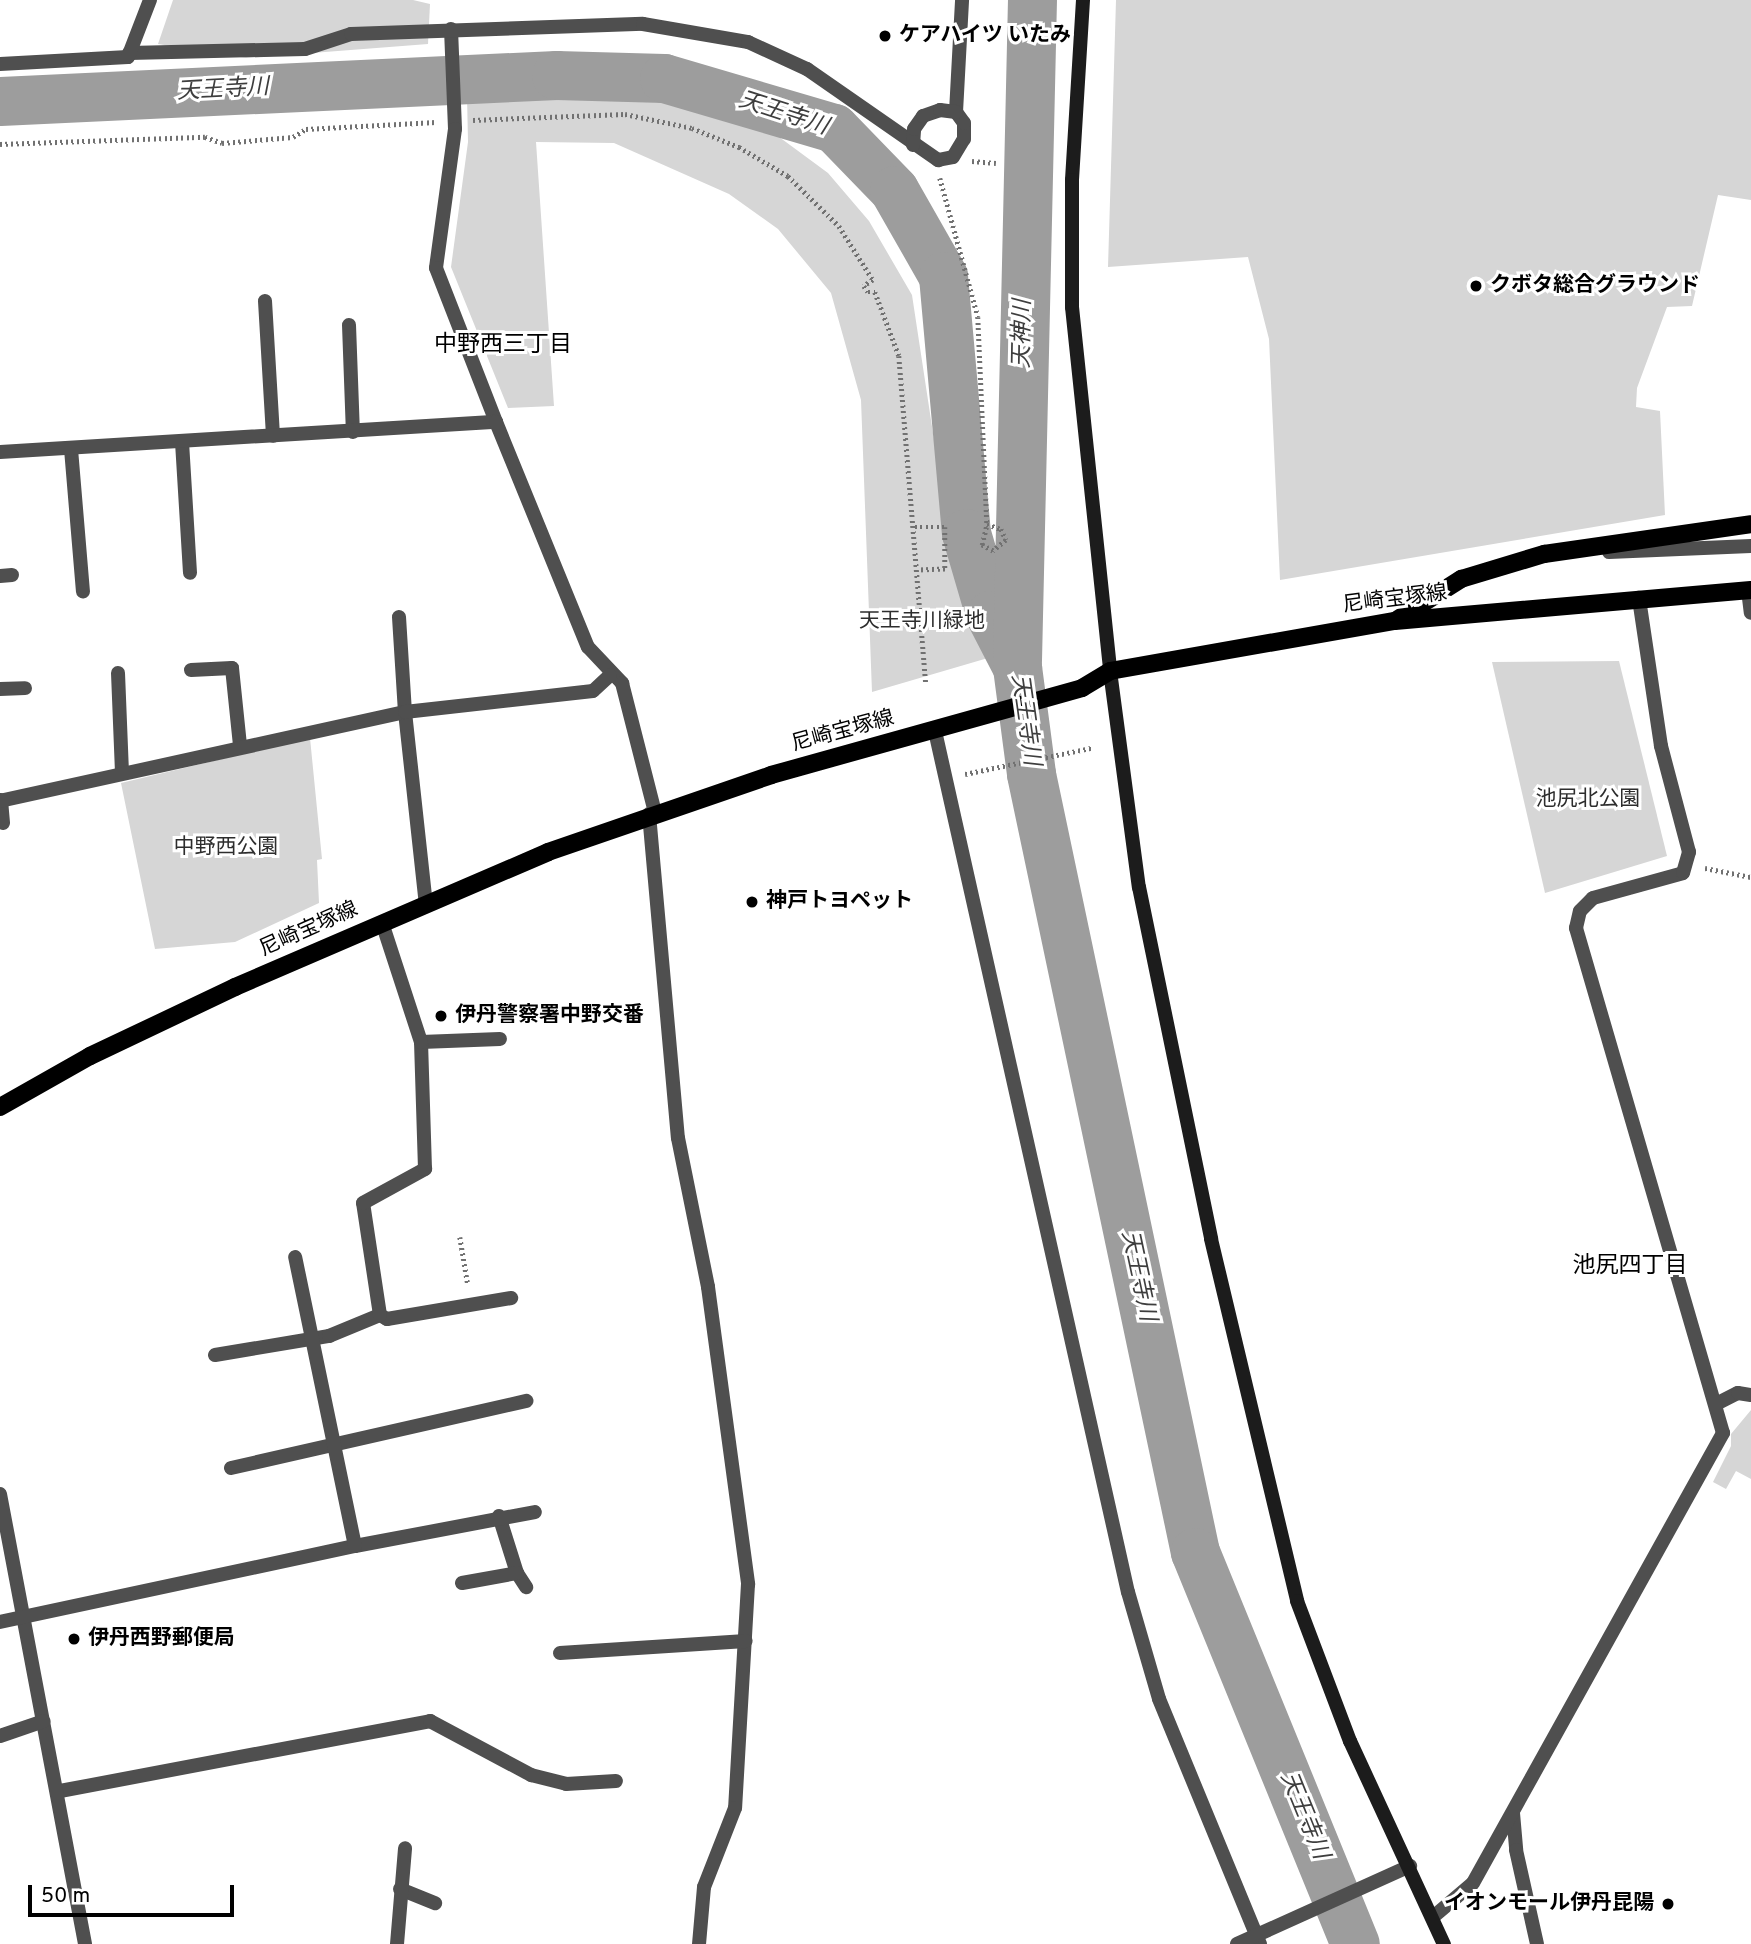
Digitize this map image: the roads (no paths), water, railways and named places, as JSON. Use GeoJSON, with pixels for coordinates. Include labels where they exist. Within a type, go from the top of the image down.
{"type":"FeatureCollection","features":[{"type":"Feature","properties":{"kind":"main road"},"geometry":{"type":"LineString","coordinates":[[1395,621],[1461,579],[1544,554],[1751,524]]}},
{"type":"Feature","properties":{"kind":"main road","name":"尼崎宝塚線"},"geometry":{"type":"LineString","coordinates":[[0,1107],[90,1056],[382,923],[652,813],[1082,688],[1110,671],[1395,621],[1749,590]]}},
{"type":"Feature","properties":{"kind":"street"},"geometry":{"type":"LineString","coordinates":[[129,53],[150,0]]}},
{"type":"Feature","properties":{"kind":"street"},"geometry":{"type":"LineString","coordinates":[[0,64],[129,53],[305,49],[351,34],[451,35],[643,24],[748,42],[807,69],[913,145],[941,159],[953,157],[964,139],[964,123],[956,112],[961,0]]}},
{"type":"Feature","properties":{"kind":"street"},"geometry":{"type":"LineString","coordinates":[[1083,0],[1072,180],[1072,307],[1110,671],[1139,887],[1211,1238],[1297,1601],[1350,1741],[1444,1944]]}},
{"type":"Feature","properties":{"kind":"street"},"geometry":{"type":"LineString","coordinates":[[451,35],[455,117],[436,268],[588,647],[610,675],[622,683],[652,813],[678,1138],[708,1287],[748,1584],[735,1808],[704,1887],[699,1944]]}},
{"type":"Feature","properties":{"kind":"street"},"geometry":{"type":"LineString","coordinates":[[913,145],[914,129],[923,116],[940,110],[956,112]]}},
{"type":"Feature","properties":{"kind":"street"},"geometry":{"type":"LineString","coordinates":[[265,301],[273,436]]}},
{"type":"Feature","properties":{"kind":"street"},"geometry":{"type":"LineString","coordinates":[[349,325],[353,432]]}},
{"type":"Feature","properties":{"kind":"street"},"geometry":{"type":"LineString","coordinates":[[0,452],[496,422]]}},
{"type":"Feature","properties":{"kind":"street"},"geometry":{"type":"LineString","coordinates":[[182,442],[190,573]]}},
{"type":"Feature","properties":{"kind":"street"},"geometry":{"type":"LineString","coordinates":[[71,449],[83,592]]}},
{"type":"Feature","properties":{"kind":"street"},"geometry":{"type":"LineString","coordinates":[[1544,554],[1751,546]]}},
{"type":"Feature","properties":{"kind":"street"},"geometry":{"type":"LineString","coordinates":[[1749,590],[1751,613]]}},
{"type":"Feature","properties":{"kind":"street"},"geometry":{"type":"LineString","coordinates":[[1433,1917],[1473,1883],[1723,1433],[1718,1402],[1576,928],[1580,911],[1593,898],[1683,873],[1689,852],[1661,746],[1639,598]]}},
{"type":"Feature","properties":{"kind":"street"},"geometry":{"type":"LineString","coordinates":[[399,617],[405,712],[426,904]]}},
{"type":"Feature","properties":{"kind":"street"},"geometry":{"type":"LineString","coordinates":[[191,670],[232,668],[240,746]]}},
{"type":"Feature","properties":{"kind":"street"},"geometry":{"type":"LineString","coordinates":[[118,673],[122,773]]}},
{"type":"Feature","properties":{"kind":"street"},"geometry":{"type":"LineString","coordinates":[[3,823],[0,801],[240,746],[405,712],[593,691],[610,675]]}},
{"type":"Feature","properties":{"kind":"street"},"geometry":{"type":"LineString","coordinates":[[0,689],[25,688]]}},
{"type":"Feature","properties":{"kind":"street"},"geometry":{"type":"LineString","coordinates":[[944,729],[1128,1592],[1159,1699],[1261,1936]]}},
{"type":"Feature","properties":{"kind":"street"},"geometry":{"type":"LineString","coordinates":[[380,1315],[363,1203],[425,1169],[421,1042],[382,923]]}},
{"type":"Feature","properties":{"kind":"street"},"geometry":{"type":"LineString","coordinates":[[421,1042],[500,1039]]}},
{"type":"Feature","properties":{"kind":"street"},"geometry":{"type":"LineString","coordinates":[[295,1258],[355,1546]]}},
{"type":"Feature","properties":{"kind":"street"},"geometry":{"type":"LineString","coordinates":[[215,1355],[313,1338],[380,1315],[387,1319],[511,1298]]}},
{"type":"Feature","properties":{"kind":"street"},"geometry":{"type":"LineString","coordinates":[[1718,1402],[1738,1393],[1751,1395]]}},
{"type":"Feature","properties":{"kind":"street"},"geometry":{"type":"LineString","coordinates":[[231,1468],[526,1401]]}},
{"type":"Feature","properties":{"kind":"street"},"geometry":{"type":"LineString","coordinates":[[0,1497],[60,1791],[85,1944]]}},
{"type":"Feature","properties":{"kind":"street"},"geometry":{"type":"LineString","coordinates":[[0,1622],[499,1516],[535,1512]]}},
{"type":"Feature","properties":{"kind":"street"},"geometry":{"type":"LineString","coordinates":[[499,1516],[517,1573],[526,1587]]}},
{"type":"Feature","properties":{"kind":"street"},"geometry":{"type":"LineString","coordinates":[[462,1583],[517,1573]]}},
{"type":"Feature","properties":{"kind":"street"},"geometry":{"type":"LineString","coordinates":[[560,1653],[588,1645],[746,1641]]}},
{"type":"Feature","properties":{"kind":"street"},"geometry":{"type":"LineString","coordinates":[[0,1736],[44,1721]]}},
{"type":"Feature","properties":{"kind":"street"},"geometry":{"type":"LineString","coordinates":[[60,1791],[430,1721],[531,1775],[566,1784],[616,1781]]}},
{"type":"Feature","properties":{"kind":"street"},"geometry":{"type":"LineString","coordinates":[[1513,1812],[1516,1850],[1537,1944]]}},
{"type":"Feature","properties":{"kind":"street"},"geometry":{"type":"LineString","coordinates":[[397,1944],[405,1848]]}},
{"type":"Feature","properties":{"kind":"street"},"geometry":{"type":"LineString","coordinates":[[1237,1944],[1261,1936],[1410,1866]]}},
{"type":"Feature","properties":{"kind":"street"},"geometry":{"type":"LineString","coordinates":[[400,1889],[435,1903]]}},
{"type":"Feature","properties":{"kind":"waterway","name":"天神川"},"geometry":{"type":"LineString","coordinates":[[1017,660],[1032,0]]}},
{"type":"Feature","properties":{"kind":"waterway","name":"天王寺川"},"geometry":{"type":"LineString","coordinates":[[0,101],[556,75],[664,78],[834,128],[894,190],[943,276],[966,533],[990,615],[1017,667],[1031,774],[1195,1552],[1355,1944]]}},
{"type":"Feature","properties":{"kind":"place","name":"ケアハイツ いたみ"},"geometry":{"type":"Point","coordinates":[885,36]}},
{"type":"Feature","properties":{"kind":"place","name":"クボタ総合グラウンド"},"geometry":{"type":"Point","coordinates":[1476,286]}},
{"type":"Feature","properties":{"kind":"place","name":"神戸トヨペット"},"geometry":{"type":"Point","coordinates":[752,902]}},
{"type":"Feature","properties":{"kind":"place","name":"伊丹警察署中野交番"},"geometry":{"type":"Point","coordinates":[441,1016]}},
{"type":"Feature","properties":{"kind":"place","name":"伊丹西野郵便局"},"geometry":{"type":"Point","coordinates":[74,1639]}},
{"type":"Feature","properties":{"kind":"place","name":"イオンモール伊丹昆陽"},"geometry":{"type":"Point","coordinates":[1668,1904]}},
{"type":"Feature","properties":{"kind":"district","name":"中野西三丁目"},"geometry":{"type":"Point","coordinates":[503,346]}},
{"type":"Feature","properties":{"kind":"district","name":"池尻四丁目"},"geometry":{"type":"Point","coordinates":[1630,1267]}},
{"type":"Feature","properties":{"kind":"park label","name":"天王寺川緑地"},"geometry":{"type":"Point","coordinates":[922,622]}},
{"type":"Feature","properties":{"kind":"park label","name":"池尻北公園"},"geometry":{"type":"Point","coordinates":[1588,800]}},
{"type":"Feature","properties":{"kind":"park label","name":"中野西公園"},"geometry":{"type":"Point","coordinates":[226,848]}}]}
